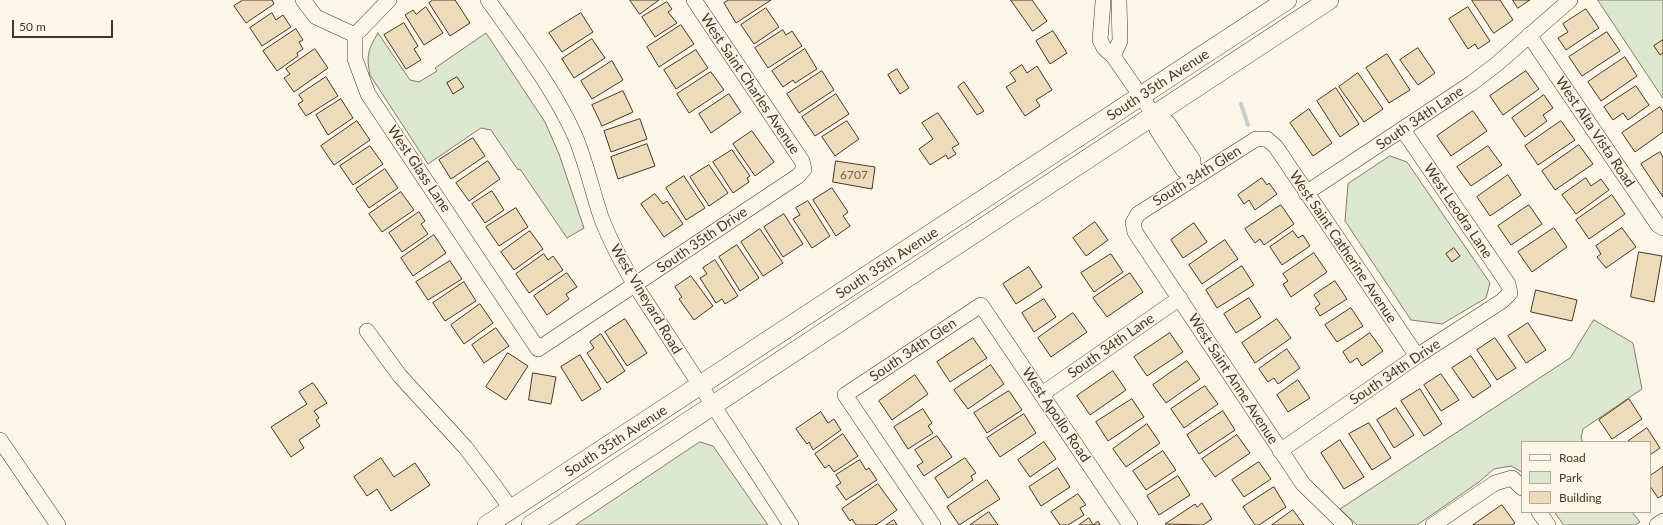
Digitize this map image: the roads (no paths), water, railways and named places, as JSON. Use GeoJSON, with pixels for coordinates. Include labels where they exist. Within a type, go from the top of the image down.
{"type":"FeatureCollection","features":[{"type":"Feature","properties":{"kind":"main road","name":"South 35th Avenue"},"geometry":{"type":"LineString","coordinates":[[487,525],[1287,0]]}},
{"type":"Feature","properties":{"kind":"main road","name":"South 35th Avenue"},"geometry":{"type":"LineString","coordinates":[[531,525],[1329,0]]}},
{"type":"Feature","properties":{"kind":"street"},"geometry":{"type":"LineString","coordinates":[[303,0],[316,17],[355,35],[389,0]]}},
{"type":"Feature","properties":{"kind":"street","name":"West Vineyard Road"},"geometry":{"type":"LineString","coordinates":[[488,0],[538,72],[575,136],[602,218],[614,249],[635,285],[712,405],[792,525]]}},
{"type":"Feature","properties":{"kind":"street","name":"West Saint Charles Avenue"},"geometry":{"type":"LineString","coordinates":[[694,0],[802,161],[804,169]]}},
{"type":"Feature","properties":{"kind":"street"},"geometry":{"type":"LineString","coordinates":[[1113,56],[1120,41],[1123,0],[1101,1],[1100,40],[1104,48],[1113,56],[1154,115],[1168,123],[1193,160],[1194,178]]}},
{"type":"Feature","properties":{"kind":"street"},"geometry":{"type":"LineString","coordinates":[[1529,35],[1570,0]]}},
{"type":"Feature","properties":{"kind":"street","name":"West Glass Lane"},"geometry":{"type":"LineString","coordinates":[[355,35],[355,59],[368,94],[538,349]]}},
{"type":"Feature","properties":{"kind":"street","name":"South 34th Lane"},"geometry":{"type":"LineString","coordinates":[[1306,194],[1472,83],[1498,63],[1529,35]]}},
{"type":"Feature","properties":{"kind":"street","name":"West Alta Vista Road"},"geometry":{"type":"LineString","coordinates":[[1529,35],[1658,225],[1662,228]]}},
{"type":"Feature","properties":{"kind":"street","name":"West Leodra Lane"},"geometry":{"type":"LineString","coordinates":[[1403,130],[1508,284],[1510,293]]}},
{"type":"Feature","properties":{"kind":"street","name":"South 34th Glen"},"geometry":{"type":"LineString","coordinates":[[1133,223],[1138,214],[1256,139],[1267,139]]}},
{"type":"Feature","properties":{"kind":"street","name":"West Saint Catherine Avenue"},"geometry":{"type":"LineString","coordinates":[[1267,139],[1276,147],[1306,194],[1416,356]]}},
{"type":"Feature","properties":{"kind":"street","name":"South 35th Drive"},"geometry":{"type":"LineString","coordinates":[[538,349],[798,176],[804,169]]}},
{"type":"Feature","properties":{"kind":"street","name":"West Saint Anne Avenue"},"geometry":{"type":"LineString","coordinates":[[1133,223],[1135,232],[1303,484],[1345,525]]}},
{"type":"Feature","properties":{"kind":"street","name":"South 34th Drive"},"geometry":{"type":"LineString","coordinates":[[1280,451],[1416,356],[1502,301],[1510,293]]}},
{"type":"Feature","properties":{"kind":"street","name":"South 34th Lane"},"geometry":{"type":"LineString","coordinates":[[1042,394],[1180,298]]}},
{"type":"Feature","properties":{"kind":"street","name":"South 34th Glen"},"geometry":{"type":"LineString","coordinates":[[933,525],[845,395],[981,305]]}},
{"type":"Feature","properties":{"kind":"street","name":"West Apollo Road"},"geometry":{"type":"LineString","coordinates":[[981,305],[1130,525]]}},
{"type":"Feature","properties":{"kind":"street"},"geometry":{"type":"LineString","coordinates":[[367,331],[400,376],[465,447],[511,509]]}},
{"type":"Feature","properties":{"kind":"street"},"geometry":{"type":"LineString","coordinates":[[0,440],[58,525]]}},
{"type":"Feature","properties":{"kind":"street"},"geometry":{"type":"LineString","coordinates":[[1433,525],[1495,483],[1517,483]]}},
{"type":"Feature","properties":{"kind":"street"},"geometry":{"type":"LineString","coordinates":[[1540,513],[1548,525]]}},
{"type":"Feature","properties":{"kind":"street"},"geometry":{"type":"LineString","coordinates":[[1657,525],[1663,521]]}},
{"type":"Feature","properties":{"kind":"waterway"},"geometry":{"type":"LineString","coordinates":[[1241,104],[1248,125]]}}]}
